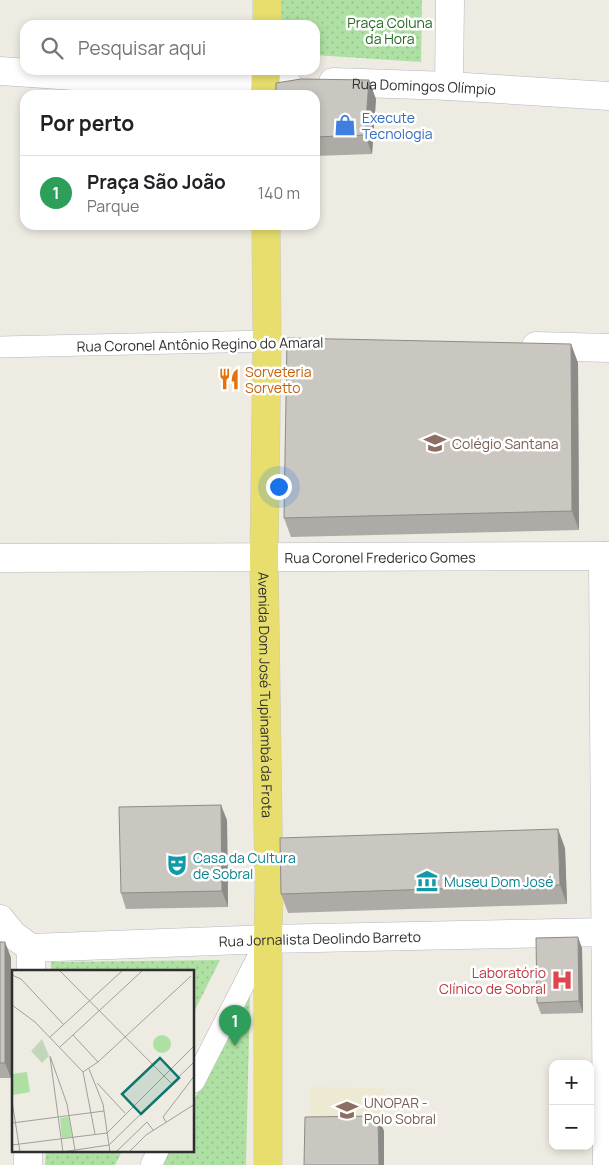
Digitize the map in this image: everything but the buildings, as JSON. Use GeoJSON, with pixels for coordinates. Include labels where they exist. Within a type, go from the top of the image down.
{"type":"FeatureCollection","features":[{"type":"Feature","properties":{"kind":"main road"},"geometry":{"type":"LineString","coordinates":[[267,0],[267,20]]}},
{"type":"Feature","properties":{"kind":"main road","name":"Avenida Dom José Tupinambá da Frota"},"geometry":{"type":"LineString","coordinates":[[266,230],[267,341],[264,558],[269,890],[268,1165]]}},
{"type":"Feature","properties":{"kind":"street"},"geometry":{"type":"LineString","coordinates":[[449,86],[450,0]]}},
{"type":"Feature","properties":{"kind":"street","name":"Rua Domingos Olímpio"},"geometry":{"type":"LineString","coordinates":[[0,72],[20,73]]}},
{"type":"Feature","properties":{"kind":"street","name":"Rua Domingos Olímpio"},"geometry":{"type":"LineString","coordinates":[[61,75],[265,85],[344,82],[449,86],[609,96]]}},
{"type":"Feature","properties":{"kind":"street","name":"Rua Coronel Antônio Regino do Amaral"},"geometry":{"type":"LineString","coordinates":[[0,347],[296,342]]}},
{"type":"Feature","properties":{"kind":"street"},"geometry":{"type":"LineString","coordinates":[[511,346],[609,348]]}},
{"type":"Feature","properties":{"kind":"street"},"geometry":{"type":"LineString","coordinates":[[606,556],[607,1165]]}},
{"type":"Feature","properties":{"kind":"street","name":"Rua Coronel Frederico Gomes"},"geometry":{"type":"LineString","coordinates":[[0,558],[606,556]]}},
{"type":"Feature","properties":{"kind":"street"},"geometry":{"type":"LineString","coordinates":[[0,919],[31,960]]}},
{"type":"Feature","properties":{"kind":"street","name":"Rua Jornalista Deolindo Barreto"},"geometry":{"type":"LineString","coordinates":[[31,960],[268,939],[607,932]]}},
{"type":"Feature","properties":{"kind":"street"},"geometry":{"type":"LineString","coordinates":[[195,1080],[268,939]]}},
{"type":"Feature","properties":{"kind":"street"},"geometry":{"type":"LineString","coordinates":[[28,1152],[28,1165]]}},
{"type":"Feature","properties":{"kind":"street"},"geometry":{"type":"LineString","coordinates":[[151,1165],[158,1152]]}},
{"type":"Feature","properties":{"kind":"shaded area","name":"UNOPAR - Polo Sobral"},"geometry":{"type":"Polygon","coordinates":[[[310,1087],[384,1088],[384,1131],[310,1132],[310,1087]]]}},
{"type":"Feature","properties":{"kind":"green space","name":"Praça Coluna da Hora"},"geometry":{"type":"Polygon","coordinates":[[[280,0],[422,0],[421,62],[320,55],[320,20],[281,20],[280,0]]]}},
{"type":"Feature","properties":{"kind":"green space"},"geometry":{"type":"Polygon","coordinates":[[[220,960],[195,1010],[195,970],[51,970],[51,962],[220,960]]]}},
{"type":"Feature","properties":{"kind":"green space"},"geometry":{"type":"Polygon","coordinates":[[[250,992],[246,1165],[160,1165],[166,1152],[195,1152],[195,1098],[250,992]]]}},
{"type":"Feature","properties":{"kind":"green space"},"geometry":{"type":"Polygon","coordinates":[[[46,1152],[122,1152],[115,1165],[45,1165],[46,1152]]]}},
{"type":"Feature","properties":{"kind":"place","name":"Execute Tecnologia"},"geometry":{"type":"Point","coordinates":[345,125]}},
{"type":"Feature","properties":{"kind":"place","name":"Sorveteria Sorvetto"},"geometry":{"type":"Point","coordinates":[229,379]}},
{"type":"Feature","properties":{"kind":"place","name":"Colégio Santana"},"geometry":{"type":"Point","coordinates":[435,443]}},
{"type":"Feature","properties":{"kind":"place","name":"Casa da Cultura de Sobral"},"geometry":{"type":"Point","coordinates":[177,865]}},
{"type":"Feature","properties":{"kind":"place","name":"Museu Dom José"},"geometry":{"type":"Point","coordinates":[427,881]}},
{"type":"Feature","properties":{"kind":"place","name":"Laboratório Clínico de Sobral"},"geometry":{"type":"Point","coordinates":[562,980]}},
{"type":"Feature","properties":{"kind":"place","name":"Praça São João"},"geometry":{"type":"Point","coordinates":[235,1046]}},
{"type":"Feature","properties":{"kind":"place","name":"UNOPAR - Polo Sobral"},"geometry":{"type":"Point","coordinates":[347,1110]}}]}
